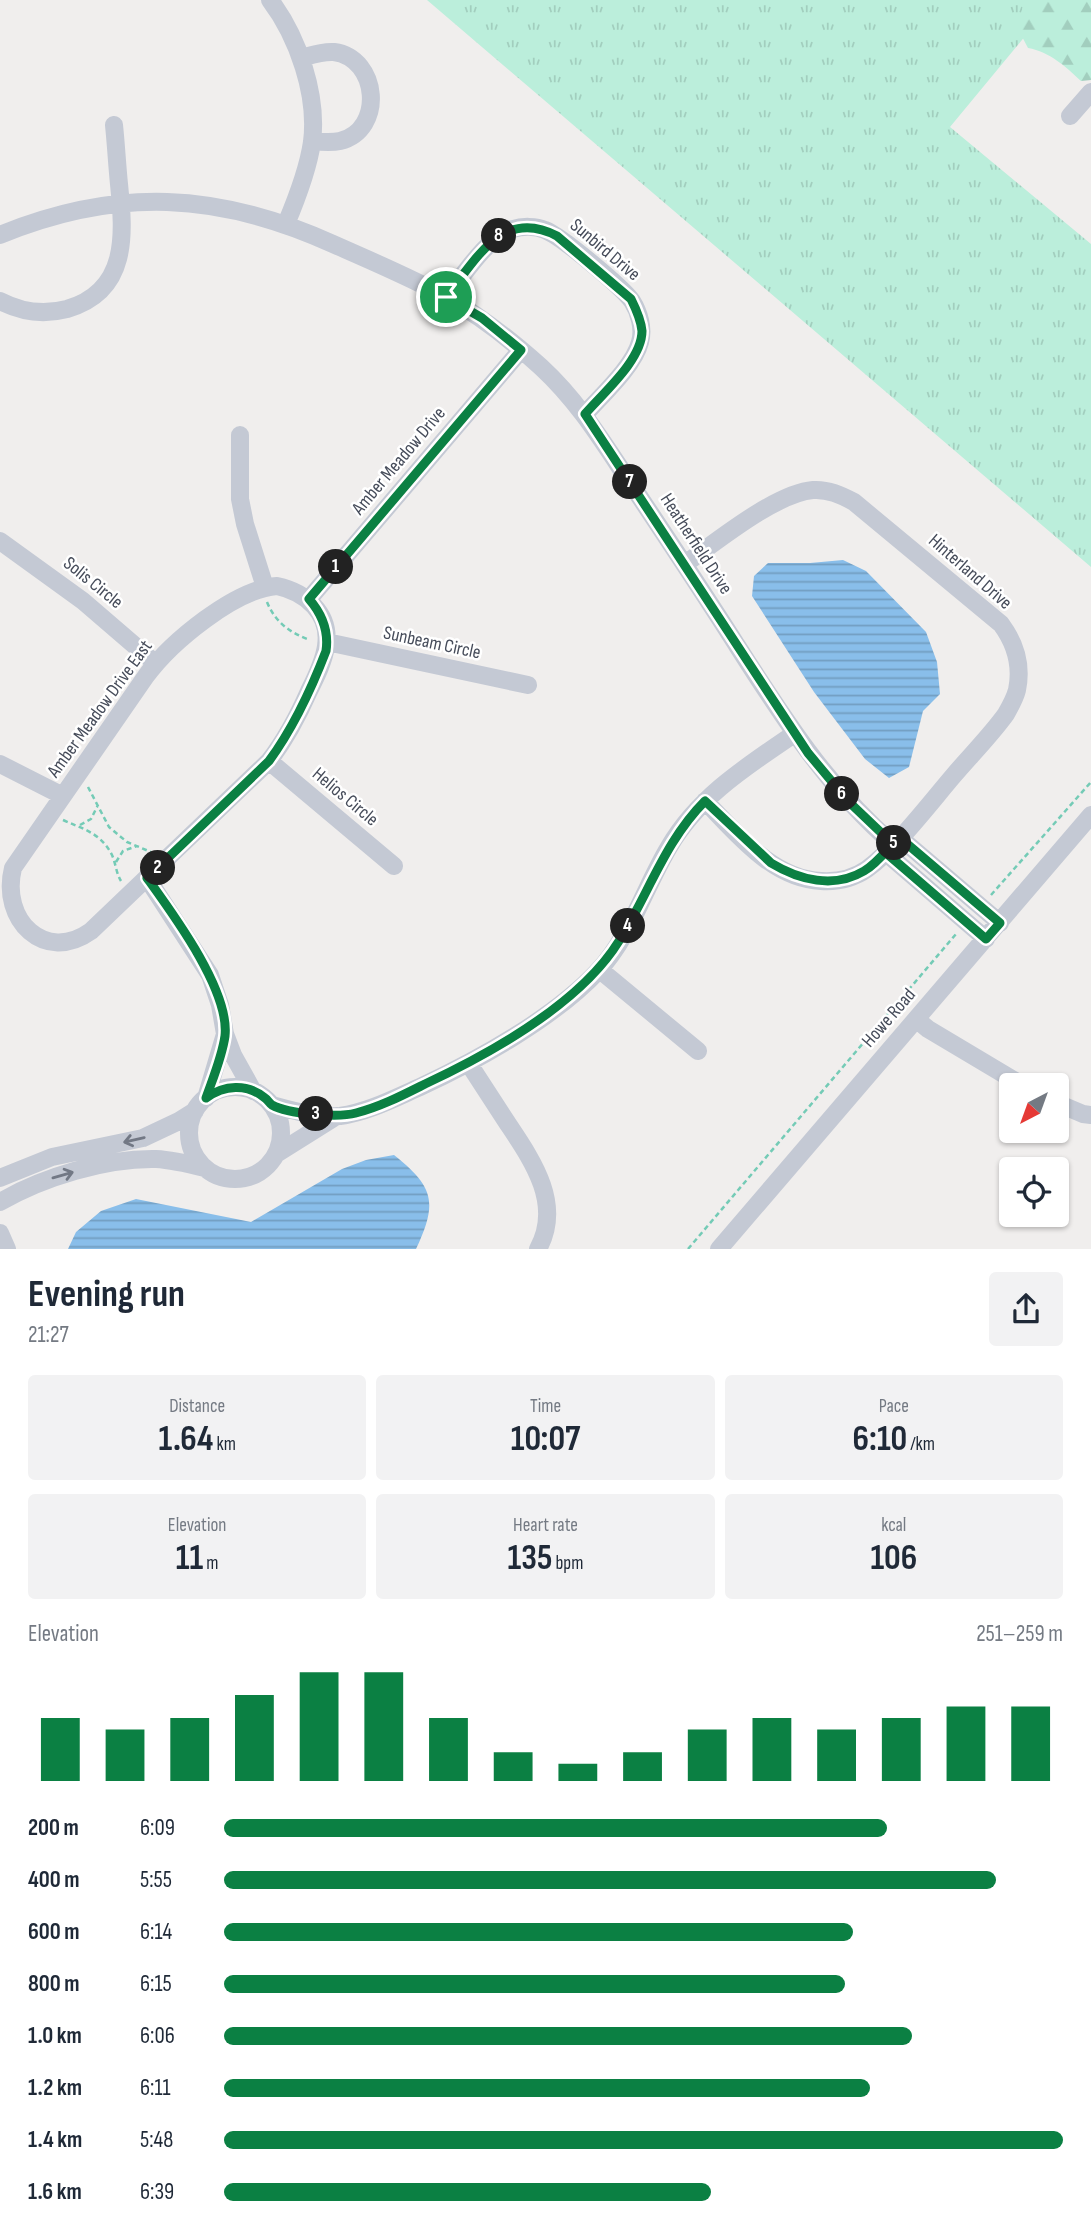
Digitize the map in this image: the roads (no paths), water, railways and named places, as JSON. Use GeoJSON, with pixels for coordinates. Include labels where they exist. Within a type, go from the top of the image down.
{"type":"FeatureCollection","features":[{"type":"Feature","properties":{"kind":"street"},"geometry":{"type":"LineString","coordinates":[[270,0],[283,19],[301,58],[309,94],[312,141],[286,224]]}},
{"type":"Feature","properties":{"kind":"street"},"geometry":{"type":"LineString","coordinates":[[301,58],[325,52],[346,56],[364,71],[371,88],[368,116],[356,131],[340,141],[312,141]]}},
{"type":"Feature","properties":{"kind":"street"},"geometry":{"type":"LineString","coordinates":[[1070,117],[1091,92]]}},
{"type":"Feature","properties":{"kind":"street"},"geometry":{"type":"LineString","coordinates":[[0,301],[29,312],[49,312],[74,307],[95,295],[110,277],[120,258],[123,238],[114,125]]}},
{"type":"Feature","properties":{"kind":"street","name":"Heatherfield Drive"},"geometry":{"type":"LineString","coordinates":[[0,235],[67,211],[121,202],[194,203],[235,209],[286,224],[446,297],[482,318],[543,369],[585,414],[794,734],[849,802],[966,923],[986,939]]}},
{"type":"Feature","properties":{"kind":"street","name":"Sunbird Drive"},"geometry":{"type":"LineString","coordinates":[[446,297],[491,242],[502,233],[526,227],[544,229],[557,236],[617,286],[631,299],[637,311],[642,330],[640,342],[631,362],[585,414]]}},
{"type":"Feature","properties":{"kind":"street","name":"Amber Meadow Drive"},"geometry":{"type":"LineString","coordinates":[[309,599],[521,350]]}},
{"type":"Feature","properties":{"kind":"street"},"geometry":{"type":"LineString","coordinates":[[240,435],[240,491],[243,512],[271,593],[289,589],[309,599],[321,616],[317,641],[320,667],[299,713],[269,761],[147,878],[209,975],[233,1055],[253,1091],[272,1105],[279,1117],[282,1130],[278,1153]]}},
{"type":"Feature","properties":{"kind":"street","name":"Hinterland Drive"},"geometry":{"type":"LineString","coordinates":[[685,564],[775,503],[793,494],[813,490],[829,491],[842,495],[862,508],[1001,624],[1012,642],[1018,665],[1017,690],[1005,714],[892,844],[863,871],[849,878],[835,881],[809,880],[783,871],[705,801]]}},
{"type":"Feature","properties":{"kind":"street","name":"Solis Circle"},"geometry":{"type":"LineString","coordinates":[[0,541],[83,601],[155,663]]}},
{"type":"Feature","properties":{"kind":"street","name":"Amber Meadow Drive East"},"geometry":{"type":"LineString","coordinates":[[147,878],[81,939],[62,944],[28,932],[10,908],[10,877],[22,855],[71,800],[155,663],[193,629],[237,600],[271,593]]}},
{"type":"Feature","properties":{"kind":"street","name":"Sunbeam Circle"},"geometry":{"type":"LineString","coordinates":[[317,641],[528,685]]}},
{"type":"Feature","properties":{"kind":"street"},"geometry":{"type":"LineString","coordinates":[[272,1105],[311,1114],[337,1116],[357,1113],[469,1064],[565,1001],[600,970],[620,940],[670,845],[705,801],[730,778],[794,734]]}},
{"type":"Feature","properties":{"kind":"street","name":"Helios Circle"},"geometry":{"type":"LineString","coordinates":[[269,761],[394,866]]}},
{"type":"Feature","properties":{"kind":"street"},"geometry":{"type":"LineString","coordinates":[[0,764],[71,800]]}},
{"type":"Feature","properties":{"kind":"street","name":"Howe Road"},"geometry":{"type":"LineString","coordinates":[[719,1249],[1090,818]]}},
{"type":"Feature","properties":{"kind":"street","name":"Heatherfield Drive"},"geometry":{"type":"LineString","coordinates":[[892,844],[1000,923]]}},
{"type":"Feature","properties":{"kind":"street"},"geometry":{"type":"LineString","coordinates":[[600,970],[698,1051]]}},
{"type":"Feature","properties":{"kind":"street"},"geometry":{"type":"LineString","coordinates":[[916,1019],[1002,1073]]}},
{"type":"Feature","properties":{"kind":"street"},"geometry":{"type":"LineString","coordinates":[[205,1168],[192,1150],[188,1131],[225,1034]]}},
{"type":"Feature","properties":{"kind":"street"},"geometry":{"type":"LineString","coordinates":[[469,1064],[532,1160],[542,1181],[547,1213],[544,1236],[538,1249]]}},
{"type":"Feature","properties":{"kind":"street"},"geometry":{"type":"LineString","coordinates":[[0,1178],[52,1157],[143,1138],[179,1122],[220,1090],[230,1087],[253,1091]]}},
{"type":"Feature","properties":{"kind":"street"},"geometry":{"type":"LineString","coordinates":[[1069,1108],[1091,1115]]}},
{"type":"Feature","properties":{"kind":"street"},"geometry":{"type":"LineString","coordinates":[[0,1202],[22,1190],[61,1176],[125,1161],[159,1159],[205,1168],[217,1175],[239,1180],[260,1173],[278,1153],[337,1116]]}},
{"type":"Feature","properties":{"kind":"street"},"geometry":{"type":"LineString","coordinates":[[0,1233],[7,1249]]}},
{"type":"Feature","properties":{"kind":"water"},"geometry":{"type":"Polygon","coordinates":[[[843,560],[866,571],[926,632],[937,662],[940,694],[923,711],[909,767],[889,778],[865,759],[814,692],[752,596],[754,576],[768,563],[843,560]]]}},
{"type":"Feature","properties":{"kind":"water"},"geometry":{"type":"Polygon","coordinates":[[[394,1155],[417,1177],[428,1196],[427,1219],[416,1249],[68,1249],[76,1232],[101,1211],[136,1199],[251,1222],[342,1169],[366,1160],[394,1155]]]}}]}
